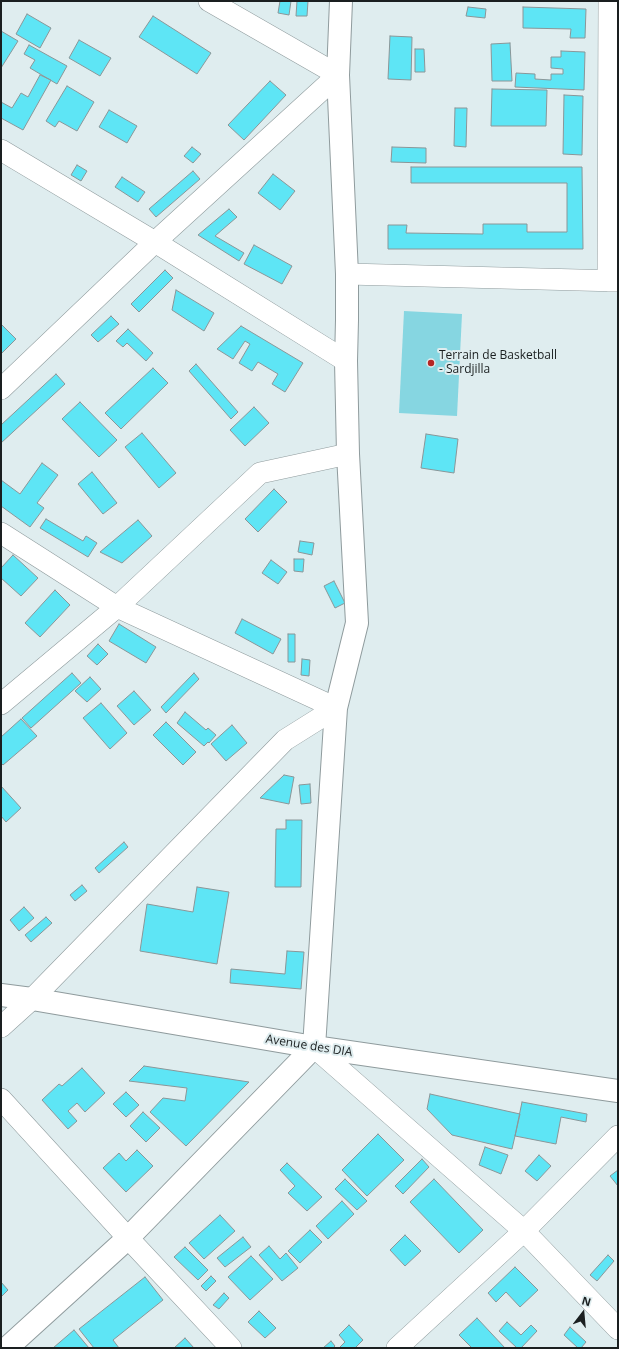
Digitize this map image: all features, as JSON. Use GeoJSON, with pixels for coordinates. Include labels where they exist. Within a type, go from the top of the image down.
{"type":"FeatureCollection","features":[{"type":"Feature","properties":{"kind":"street"},"geometry":{"type":"LineString","coordinates":[[209,1],[338,75]]}},
{"type":"Feature","properties":{"kind":"street"},"geometry":{"type":"LineString","coordinates":[[7,1348],[128,1238],[314,1047],[336,708],[357,623],[348,454],[346,361],[347,274],[338,75],[341,1]]}},
{"type":"Feature","properties":{"kind":"street"},"geometry":{"type":"LineString","coordinates":[[347,274],[613,281],[614,38],[610,1]]}},
{"type":"Feature","properties":{"kind":"street"},"geometry":{"type":"LineString","coordinates":[[1,389],[155,242],[338,75]]}},
{"type":"Feature","properties":{"kind":"street"},"geometry":{"type":"LineString","coordinates":[[1,150],[155,242],[346,361]]}},
{"type":"Feature","properties":{"kind":"street"},"geometry":{"type":"LineString","coordinates":[[1,704],[117,608],[260,473],[348,454]]}},
{"type":"Feature","properties":{"kind":"street"},"geometry":{"type":"LineString","coordinates":[[1,533],[117,608],[336,708]]}},
{"type":"Feature","properties":{"kind":"street"},"geometry":{"type":"LineString","coordinates":[[1,1027],[32,999],[285,740],[336,708]]}},
{"type":"Feature","properties":{"kind":"street","name":"Avenue des DIA"},"geometry":{"type":"LineString","coordinates":[[1,995],[314,1047],[618,1091]]}},
{"type":"Feature","properties":{"kind":"street"},"geometry":{"type":"LineString","coordinates":[[314,1047],[524,1231],[618,1329]]}},
{"type":"Feature","properties":{"kind":"street"},"geometry":{"type":"LineString","coordinates":[[1,1099],[128,1238],[232,1348]]}},
{"type":"Feature","properties":{"kind":"street"},"geometry":{"type":"LineString","coordinates":[[397,1348],[524,1231],[618,1136]]}},
{"type":"Feature","properties":{"kind":"shaded area","name":"Terrain de Basketball - Sardjilla"},"geometry":{"type":"Polygon","coordinates":[[[404,311],[462,314],[457,416],[399,413],[404,311]]]}},
{"type":"Feature","properties":{"kind":"building"},"geometry":{"type":"Polygon","coordinates":[[[280,1],[291,1],[289,15],[278,13],[280,1]]]}},
{"type":"Feature","properties":{"kind":"building"},"geometry":{"type":"Polygon","coordinates":[[[297,1],[308,1],[307,16],[296,16],[297,1]]]}},
{"type":"Feature","properties":{"kind":"building"},"geometry":{"type":"Polygon","coordinates":[[[468,7],[486,9],[485,18],[466,16],[468,7]]]}},
{"type":"Feature","properties":{"kind":"building"},"geometry":{"type":"Polygon","coordinates":[[[523,7],[586,9],[585,38],[570,38],[571,29],[523,28],[523,7]]]}},
{"type":"Feature","properties":{"kind":"building"},"geometry":{"type":"Polygon","coordinates":[[[27,14],[51,28],[40,48],[16,34],[27,14]]]}},
{"type":"Feature","properties":{"kind":"building"},"geometry":{"type":"Polygon","coordinates":[[[153,16],[211,53],[197,74],[139,37],[153,16]]]}},
{"type":"Feature","properties":{"kind":"building"},"geometry":{"type":"Polygon","coordinates":[[[1,31],[18,41],[1,68],[1,31]]]}},
{"type":"Feature","properties":{"kind":"building"},"geometry":{"type":"Polygon","coordinates":[[[390,36],[412,37],[411,80],[388,79],[390,36]]]}},
{"type":"Feature","properties":{"kind":"building"},"geometry":{"type":"Polygon","coordinates":[[[79,40],[111,58],[100,76],[69,58],[79,40]]]}},
{"type":"Feature","properties":{"kind":"building"},"geometry":{"type":"Polygon","coordinates":[[[510,43],[512,81],[492,81],[491,44],[510,43]]]}},
{"type":"Feature","properties":{"kind":"building"},"geometry":{"type":"Polygon","coordinates":[[[29,45],[67,66],[57,84],[30,68],[35,60],[24,54],[29,45]]]}},
{"type":"Feature","properties":{"kind":"building"},"geometry":{"type":"Polygon","coordinates":[[[415,49],[424,49],[425,72],[415,72],[415,49]]]}},
{"type":"Feature","properties":{"kind":"building"},"geometry":{"type":"Polygon","coordinates":[[[561,51],[585,52],[584,90],[515,87],[516,73],[535,74],[535,79],[551,80],[551,74],[563,74],[563,69],[551,68],[551,57],[561,57],[561,51]]]}},
{"type":"Feature","properties":{"kind":"building"},"geometry":{"type":"Polygon","coordinates":[[[40,75],[51,80],[23,130],[1,118],[1,102],[12,108],[21,93],[28,97],[40,75]]]}},
{"type":"Feature","properties":{"kind":"building"},"geometry":{"type":"Polygon","coordinates":[[[270,81],[286,95],[244,140],[228,125],[270,81]]]}},
{"type":"Feature","properties":{"kind":"building"},"geometry":{"type":"Polygon","coordinates":[[[67,86],[94,102],[77,131],[59,121],[55,127],[46,121],[67,86]]]}},
{"type":"Feature","properties":{"kind":"building"},"geometry":{"type":"Polygon","coordinates":[[[492,89],[547,90],[546,126],[491,126],[492,89]]]}},
{"type":"Feature","properties":{"kind":"building"},"geometry":{"type":"Polygon","coordinates":[[[564,95],[583,96],[582,155],[563,154],[564,95]]]}},
{"type":"Feature","properties":{"kind":"building"},"geometry":{"type":"Polygon","coordinates":[[[455,108],[467,108],[466,147],[454,146],[455,108]]]}},
{"type":"Feature","properties":{"kind":"building"},"geometry":{"type":"Polygon","coordinates":[[[109,110],[137,126],[127,143],[99,127],[109,110]]]}},
{"type":"Feature","properties":{"kind":"building"},"geometry":{"type":"Polygon","coordinates":[[[192,147],[201,154],[193,163],[184,156],[192,147]]]}},
{"type":"Feature","properties":{"kind":"building"},"geometry":{"type":"Polygon","coordinates":[[[392,147],[426,148],[426,163],[391,162],[392,147]]]}},
{"type":"Feature","properties":{"kind":"building"},"geometry":{"type":"Polygon","coordinates":[[[77,165],[87,171],[81,181],[71,175],[77,165]]]}},
{"type":"Feature","properties":{"kind":"building"},"geometry":{"type":"Polygon","coordinates":[[[411,167],[582,167],[583,249],[388,249],[388,225],[407,225],[406,233],[483,234],[483,224],[527,224],[527,232],[567,232],[567,183],[411,183],[411,167]]]}},
{"type":"Feature","properties":{"kind":"building"},"geometry":{"type":"Polygon","coordinates":[[[193,171],[200,179],[156,217],[149,209],[193,171]]]}},
{"type":"Feature","properties":{"kind":"building"},"geometry":{"type":"Polygon","coordinates":[[[273,174],[295,191],[280,210],[258,193],[273,174]]]}},
{"type":"Feature","properties":{"kind":"building"},"geometry":{"type":"Polygon","coordinates":[[[122,177],[145,192],[138,202],[115,187],[122,177]]]}},
{"type":"Feature","properties":{"kind":"building"},"geometry":{"type":"Polygon","coordinates":[[[229,209],[237,217],[215,236],[244,253],[239,261],[198,235],[229,209]]]}},
{"type":"Feature","properties":{"kind":"building"},"geometry":{"type":"Polygon","coordinates":[[[254,245],[292,266],[282,284],[244,264],[254,245]]]}},
{"type":"Feature","properties":{"kind":"building"},"geometry":{"type":"Polygon","coordinates":[[[165,270],[173,278],[139,312],[131,304],[165,270]]]}},
{"type":"Feature","properties":{"kind":"building"},"geometry":{"type":"Polygon","coordinates":[[[176,290],[214,313],[204,331],[172,310],[176,290]]]}},
{"type":"Feature","properties":{"kind":"building"},"geometry":{"type":"Polygon","coordinates":[[[111,316],[119,324],[98,342],[91,335],[111,316]]]}},
{"type":"Feature","properties":{"kind":"building"},"geometry":{"type":"Polygon","coordinates":[[[1,324],[16,339],[1,354],[1,324]]]}},
{"type":"Feature","properties":{"kind":"building"},"geometry":{"type":"Polygon","coordinates":[[[241,326],[303,363],[285,392],[272,384],[278,374],[258,362],[252,371],[239,363],[250,344],[245,341],[233,359],[217,349],[241,326]]]}},
{"type":"Feature","properties":{"kind":"building"},"geometry":{"type":"Polygon","coordinates":[[[128,329],[153,353],[146,361],[127,343],[123,347],[116,341],[128,329]]]}},
{"type":"Feature","properties":{"kind":"building"},"geometry":{"type":"Polygon","coordinates":[[[196,364],[238,412],[231,419],[189,371],[196,364]]]}},
{"type":"Feature","properties":{"kind":"building"},"geometry":{"type":"Polygon","coordinates":[[[153,368],[168,383],[121,429],[105,413],[153,368]]]}},
{"type":"Feature","properties":{"kind":"building"},"geometry":{"type":"Polygon","coordinates":[[[56,374],[65,384],[1,443],[1,425],[56,374]]]}},
{"type":"Feature","properties":{"kind":"building"},"geometry":{"type":"Polygon","coordinates":[[[80,402],[117,440],[99,457],[62,419],[80,402]]]}},
{"type":"Feature","properties":{"kind":"building"},"geometry":{"type":"Polygon","coordinates":[[[254,407],[269,423],[245,446],[230,430],[254,407]]]}},
{"type":"Feature","properties":{"kind":"building"},"geometry":{"type":"Polygon","coordinates":[[[142,433],[176,473],[159,488],[125,447],[142,433]]]}},
{"type":"Feature","properties":{"kind":"building"},"geometry":{"type":"Polygon","coordinates":[[[426,434],[458,439],[454,473],[421,468],[426,434]]]}},
{"type":"Feature","properties":{"kind":"building"},"geometry":{"type":"Polygon","coordinates":[[[42,463],[58,475],[37,503],[44,508],[30,527],[1,506],[1,480],[20,494],[42,463]]]}},
{"type":"Feature","properties":{"kind":"building"},"geometry":{"type":"Polygon","coordinates":[[[92,472],[117,503],[103,514],[78,484],[92,472]]]}},
{"type":"Feature","properties":{"kind":"building"},"geometry":{"type":"Polygon","coordinates":[[[274,489],[287,502],[258,532],[245,519],[274,489]]]}},
{"type":"Feature","properties":{"kind":"building"},"geometry":{"type":"Polygon","coordinates":[[[46,519],[83,541],[86,536],[97,543],[88,557],[40,528],[46,519]]]}},
{"type":"Feature","properties":{"kind":"building"},"geometry":{"type":"Polygon","coordinates":[[[138,520],[152,536],[122,563],[100,552],[138,520]]]}},
{"type":"Feature","properties":{"kind":"building"},"geometry":{"type":"Polygon","coordinates":[[[300,541],[314,543],[312,555],[298,552],[300,541]]]}},
{"type":"Feature","properties":{"kind":"building"},"geometry":{"type":"Polygon","coordinates":[[[13,555],[38,578],[21,596],[1,578],[1,568],[13,555]]]}},
{"type":"Feature","properties":{"kind":"building"},"geometry":{"type":"Polygon","coordinates":[[[294,559],[304,559],[303,572],[294,571],[294,559]]]}},
{"type":"Feature","properties":{"kind":"building"},"geometry":{"type":"Polygon","coordinates":[[[271,560],[287,572],[278,584],[262,573],[271,560]]]}},
{"type":"Feature","properties":{"kind":"building"},"geometry":{"type":"Polygon","coordinates":[[[334,581],[345,603],[335,608],[324,586],[334,581]]]}},
{"type":"Feature","properties":{"kind":"building"},"geometry":{"type":"Polygon","coordinates":[[[55,590],[70,605],[40,637],[25,623],[55,590]]]}},
{"type":"Feature","properties":{"kind":"building"},"geometry":{"type":"Polygon","coordinates":[[[242,619],[281,639],[273,654],[235,633],[242,619]]]}},
{"type":"Feature","properties":{"kind":"building"},"geometry":{"type":"Polygon","coordinates":[[[119,624],[156,647],[146,663],[109,641],[119,624]]]}},
{"type":"Feature","properties":{"kind":"building"},"geometry":{"type":"Polygon","coordinates":[[[288,634],[295,634],[295,662],[288,662],[288,634]]]}},
{"type":"Feature","properties":{"kind":"building"},"geometry":{"type":"Polygon","coordinates":[[[98,644],[108,654],[97,665],[87,656],[98,644]]]}},
{"type":"Feature","properties":{"kind":"building"},"geometry":{"type":"Polygon","coordinates":[[[302,659],[310,660],[309,676],[301,675],[302,659]]]}},
{"type":"Feature","properties":{"kind":"building"},"geometry":{"type":"Polygon","coordinates":[[[72,673],[81,683],[31,728],[22,718],[72,673]]]}},
{"type":"Feature","properties":{"kind":"building"},"geometry":{"type":"Polygon","coordinates":[[[194,673],[199,679],[166,713],[161,707],[194,673]]]}},
{"type":"Feature","properties":{"kind":"building"},"geometry":{"type":"Polygon","coordinates":[[[90,677],[101,689],[87,702],[75,691],[90,677]]]}},
{"type":"Feature","properties":{"kind":"building"},"geometry":{"type":"Polygon","coordinates":[[[134,691],[151,710],[134,725],[117,706],[134,691]]]}},
{"type":"Feature","properties":{"kind":"building"},"geometry":{"type":"Polygon","coordinates":[[[101,703],[127,733],[110,749],[83,718],[101,703]]]}},
{"type":"Feature","properties":{"kind":"building"},"geometry":{"type":"Polygon","coordinates":[[[185,712],[206,730],[208,728],[216,735],[209,743],[208,742],[204,746],[177,723],[185,712]]]}},
{"type":"Feature","properties":{"kind":"building"},"geometry":{"type":"Polygon","coordinates":[[[21,719],[37,736],[3,765],[1,763],[1,737],[21,719]]]}},
{"type":"Feature","properties":{"kind":"building"},"geometry":{"type":"Polygon","coordinates":[[[166,722],[196,752],[183,765],[153,735],[166,722]]]}},
{"type":"Feature","properties":{"kind":"building"},"geometry":{"type":"Polygon","coordinates":[[[232,725],[247,743],[226,761],[211,744],[232,725]]]}},
{"type":"Feature","properties":{"kind":"building"},"geometry":{"type":"Polygon","coordinates":[[[284,775],[294,777],[289,804],[260,798],[284,775]]]}},
{"type":"Feature","properties":{"kind":"building"},"geometry":{"type":"Polygon","coordinates":[[[310,784],[311,803],[301,804],[299,785],[310,784]]]}},
{"type":"Feature","properties":{"kind":"building"},"geometry":{"type":"Polygon","coordinates":[[[1,786],[21,808],[6,822],[1,816],[1,786]]]}},
{"type":"Feature","properties":{"kind":"building"},"geometry":{"type":"Polygon","coordinates":[[[286,820],[302,820],[301,887],[275,887],[276,829],[286,829],[286,820]]]}},
{"type":"Feature","properties":{"kind":"building"},"geometry":{"type":"Polygon","coordinates":[[[124,842],[128,847],[99,873],[95,868],[124,842]]]}},
{"type":"Feature","properties":{"kind":"building"},"geometry":{"type":"Polygon","coordinates":[[[82,885],[87,891],[75,901],[70,895],[82,885]]]}},
{"type":"Feature","properties":{"kind":"building"},"geometry":{"type":"Polygon","coordinates":[[[197,887],[229,892],[217,964],[140,951],[147,904],[193,912],[197,887]]]}},
{"type":"Feature","properties":{"kind":"building"},"geometry":{"type":"Polygon","coordinates":[[[24,907],[34,918],[19,931],[10,920],[24,907]]]}},
{"type":"Feature","properties":{"kind":"building"},"geometry":{"type":"Polygon","coordinates":[[[46,917],[52,923],[31,942],[25,935],[46,917]]]}},
{"type":"Feature","properties":{"kind":"building"},"geometry":{"type":"Polygon","coordinates":[[[287,951],[304,952],[301,989],[230,983],[231,969],[285,974],[287,951]]]}},
{"type":"Feature","properties":{"kind":"building"},"geometry":{"type":"Polygon","coordinates":[[[144,1066],[249,1082],[186,1146],[150,1112],[163,1098],[185,1101],[187,1088],[129,1081],[144,1066]]]}},
{"type":"Feature","properties":{"kind":"building"},"geometry":{"type":"Polygon","coordinates":[[[82,1068],[105,1093],[85,1112],[77,1103],[68,1111],[77,1121],[68,1129],[42,1100],[59,1084],[62,1086],[82,1068]]]}},
{"type":"Feature","properties":{"kind":"building"},"geometry":{"type":"Polygon","coordinates":[[[126,1092],[139,1105],[126,1117],[113,1104],[126,1092]]]}},
{"type":"Feature","properties":{"kind":"building"},"geometry":{"type":"Polygon","coordinates":[[[430,1094],[520,1114],[512,1149],[452,1135],[427,1109],[430,1094]]]}},
{"type":"Feature","properties":{"kind":"building"},"geometry":{"type":"Polygon","coordinates":[[[522,1102],[587,1114],[586,1122],[561,1117],[556,1144],[515,1136],[522,1102]]]}},
{"type":"Feature","properties":{"kind":"building"},"geometry":{"type":"Polygon","coordinates":[[[143,1112],[160,1128],[146,1142],[130,1126],[143,1112]]]}},
{"type":"Feature","properties":{"kind":"building"},"geometry":{"type":"Polygon","coordinates":[[[378,1134],[404,1160],[367,1196],[342,1170],[378,1134]]]}},
{"type":"Feature","properties":{"kind":"building"},"geometry":{"type":"Polygon","coordinates":[[[485,1147],[508,1155],[501,1174],[479,1165],[485,1147]]]}},
{"type":"Feature","properties":{"kind":"building"},"geometry":{"type":"Polygon","coordinates":[[[137,1150],[153,1166],[126,1192],[103,1168],[119,1153],[126,1161],[137,1150]]]}},
{"type":"Feature","properties":{"kind":"building"},"geometry":{"type":"Polygon","coordinates":[[[539,1155],[551,1166],[537,1181],[525,1171],[539,1155]]]}},
{"type":"Feature","properties":{"kind":"building"},"geometry":{"type":"Polygon","coordinates":[[[422,1159],[429,1167],[403,1194],[395,1186],[422,1159]]]}},
{"type":"Feature","properties":{"kind":"building"},"geometry":{"type":"Polygon","coordinates":[[[287,1163],[322,1197],[307,1211],[288,1193],[295,1186],[280,1170],[287,1163]]]}},
{"type":"Feature","properties":{"kind":"building"},"geometry":{"type":"Polygon","coordinates":[[[618,1170],[618,1186],[610,1176],[618,1170]]]}},
{"type":"Feature","properties":{"kind":"building"},"geometry":{"type":"Polygon","coordinates":[[[345,1179],[367,1201],[357,1210],[335,1189],[345,1179]]]}},
{"type":"Feature","properties":{"kind":"building"},"geometry":{"type":"Polygon","coordinates":[[[434,1179],[483,1230],[459,1253],[410,1202],[434,1179]]]}},
{"type":"Feature","properties":{"kind":"building"},"geometry":{"type":"Polygon","coordinates":[[[342,1201],[354,1214],[328,1239],[316,1226],[342,1201]]]}},
{"type":"Feature","properties":{"kind":"building"},"geometry":{"type":"Polygon","coordinates":[[[220,1215],[235,1231],[204,1259],[189,1243],[220,1215]]]}},
{"type":"Feature","properties":{"kind":"building"},"geometry":{"type":"Polygon","coordinates":[[[310,1230],[322,1242],[300,1263],[288,1251],[310,1230]]]}},
{"type":"Feature","properties":{"kind":"building"},"geometry":{"type":"Polygon","coordinates":[[[405,1235],[421,1251],[405,1266],[390,1250],[405,1235]]]}},
{"type":"Feature","properties":{"kind":"building"},"geometry":{"type":"Polygon","coordinates":[[[243,1237],[251,1247],[225,1267],[217,1258],[243,1237]]]}},
{"type":"Feature","properties":{"kind":"building"},"geometry":{"type":"Polygon","coordinates":[[[269,1246],[280,1259],[286,1253],[298,1268],[282,1281],[259,1255],[269,1246]]]}},
{"type":"Feature","properties":{"kind":"building"},"geometry":{"type":"Polygon","coordinates":[[[185,1247],[208,1270],[198,1280],[174,1257],[185,1247]]]}},
{"type":"Feature","properties":{"kind":"building"},"geometry":{"type":"Polygon","coordinates":[[[608,1255],[614,1261],[597,1281],[590,1275],[608,1255]]]}},
{"type":"Feature","properties":{"kind":"building"},"geometry":{"type":"Polygon","coordinates":[[[251,1256],[273,1279],[250,1300],[228,1277],[251,1256]]]}},
{"type":"Feature","properties":{"kind":"building"},"geometry":{"type":"Polygon","coordinates":[[[515,1267],[538,1290],[520,1307],[506,1292],[496,1302],[488,1293],[515,1267]]]}},
{"type":"Feature","properties":{"kind":"building"},"geometry":{"type":"Polygon","coordinates":[[[211,1276],[216,1281],[206,1291],[201,1286],[211,1276]]]}},
{"type":"Feature","properties":{"kind":"building"},"geometry":{"type":"Polygon","coordinates":[[[145,1277],[163,1300],[113,1340],[119,1348],[94,1348],[79,1329],[145,1277]]]}},
{"type":"Feature","properties":{"kind":"building"},"geometry":{"type":"Polygon","coordinates":[[[1,1282],[8,1290],[1,1297],[1,1282]]]}},
{"type":"Feature","properties":{"kind":"building"},"geometry":{"type":"Polygon","coordinates":[[[224,1293],[229,1298],[219,1309],[213,1305],[224,1293]]]}},
{"type":"Feature","properties":{"kind":"building"},"geometry":{"type":"Polygon","coordinates":[[[259,1311],[276,1328],[265,1338],[248,1322],[259,1311]]]}},
{"type":"Feature","properties":{"kind":"building"},"geometry":{"type":"Polygon","coordinates":[[[477,1318],[505,1348],[472,1348],[459,1335],[477,1318]]]}},
{"type":"Feature","properties":{"kind":"building"},"geometry":{"type":"Polygon","coordinates":[[[507,1322],[521,1335],[531,1325],[537,1331],[521,1348],[517,1348],[499,1331],[507,1322]]]}},
{"type":"Feature","properties":{"kind":"building"},"geometry":{"type":"Polygon","coordinates":[[[349,1325],[363,1340],[355,1348],[339,1348],[345,1342],[339,1335],[349,1325]]]}},
{"type":"Feature","properties":{"kind":"building"},"geometry":{"type":"Polygon","coordinates":[[[570,1327],[586,1342],[581,1348],[578,1348],[564,1335],[570,1327]]]}},
{"type":"Feature","properties":{"kind":"building"},"geometry":{"type":"Polygon","coordinates":[[[74,1330],[89,1348],[53,1348],[74,1330]]]}},
{"type":"Feature","properties":{"kind":"building"},"geometry":{"type":"Polygon","coordinates":[[[185,1338],[194,1348],[174,1348],[185,1338]]]}},
{"type":"Feature","properties":{"kind":"building"},"geometry":{"type":"Polygon","coordinates":[[[331,1341],[335,1346],[333,1348],[323,1348],[331,1341]]]}},
{"type":"Feature","properties":{"kind":"place","name":"Terrain de Basketball - Sardjilla"},"geometry":{"type":"Point","coordinates":[431,363]}}]}
